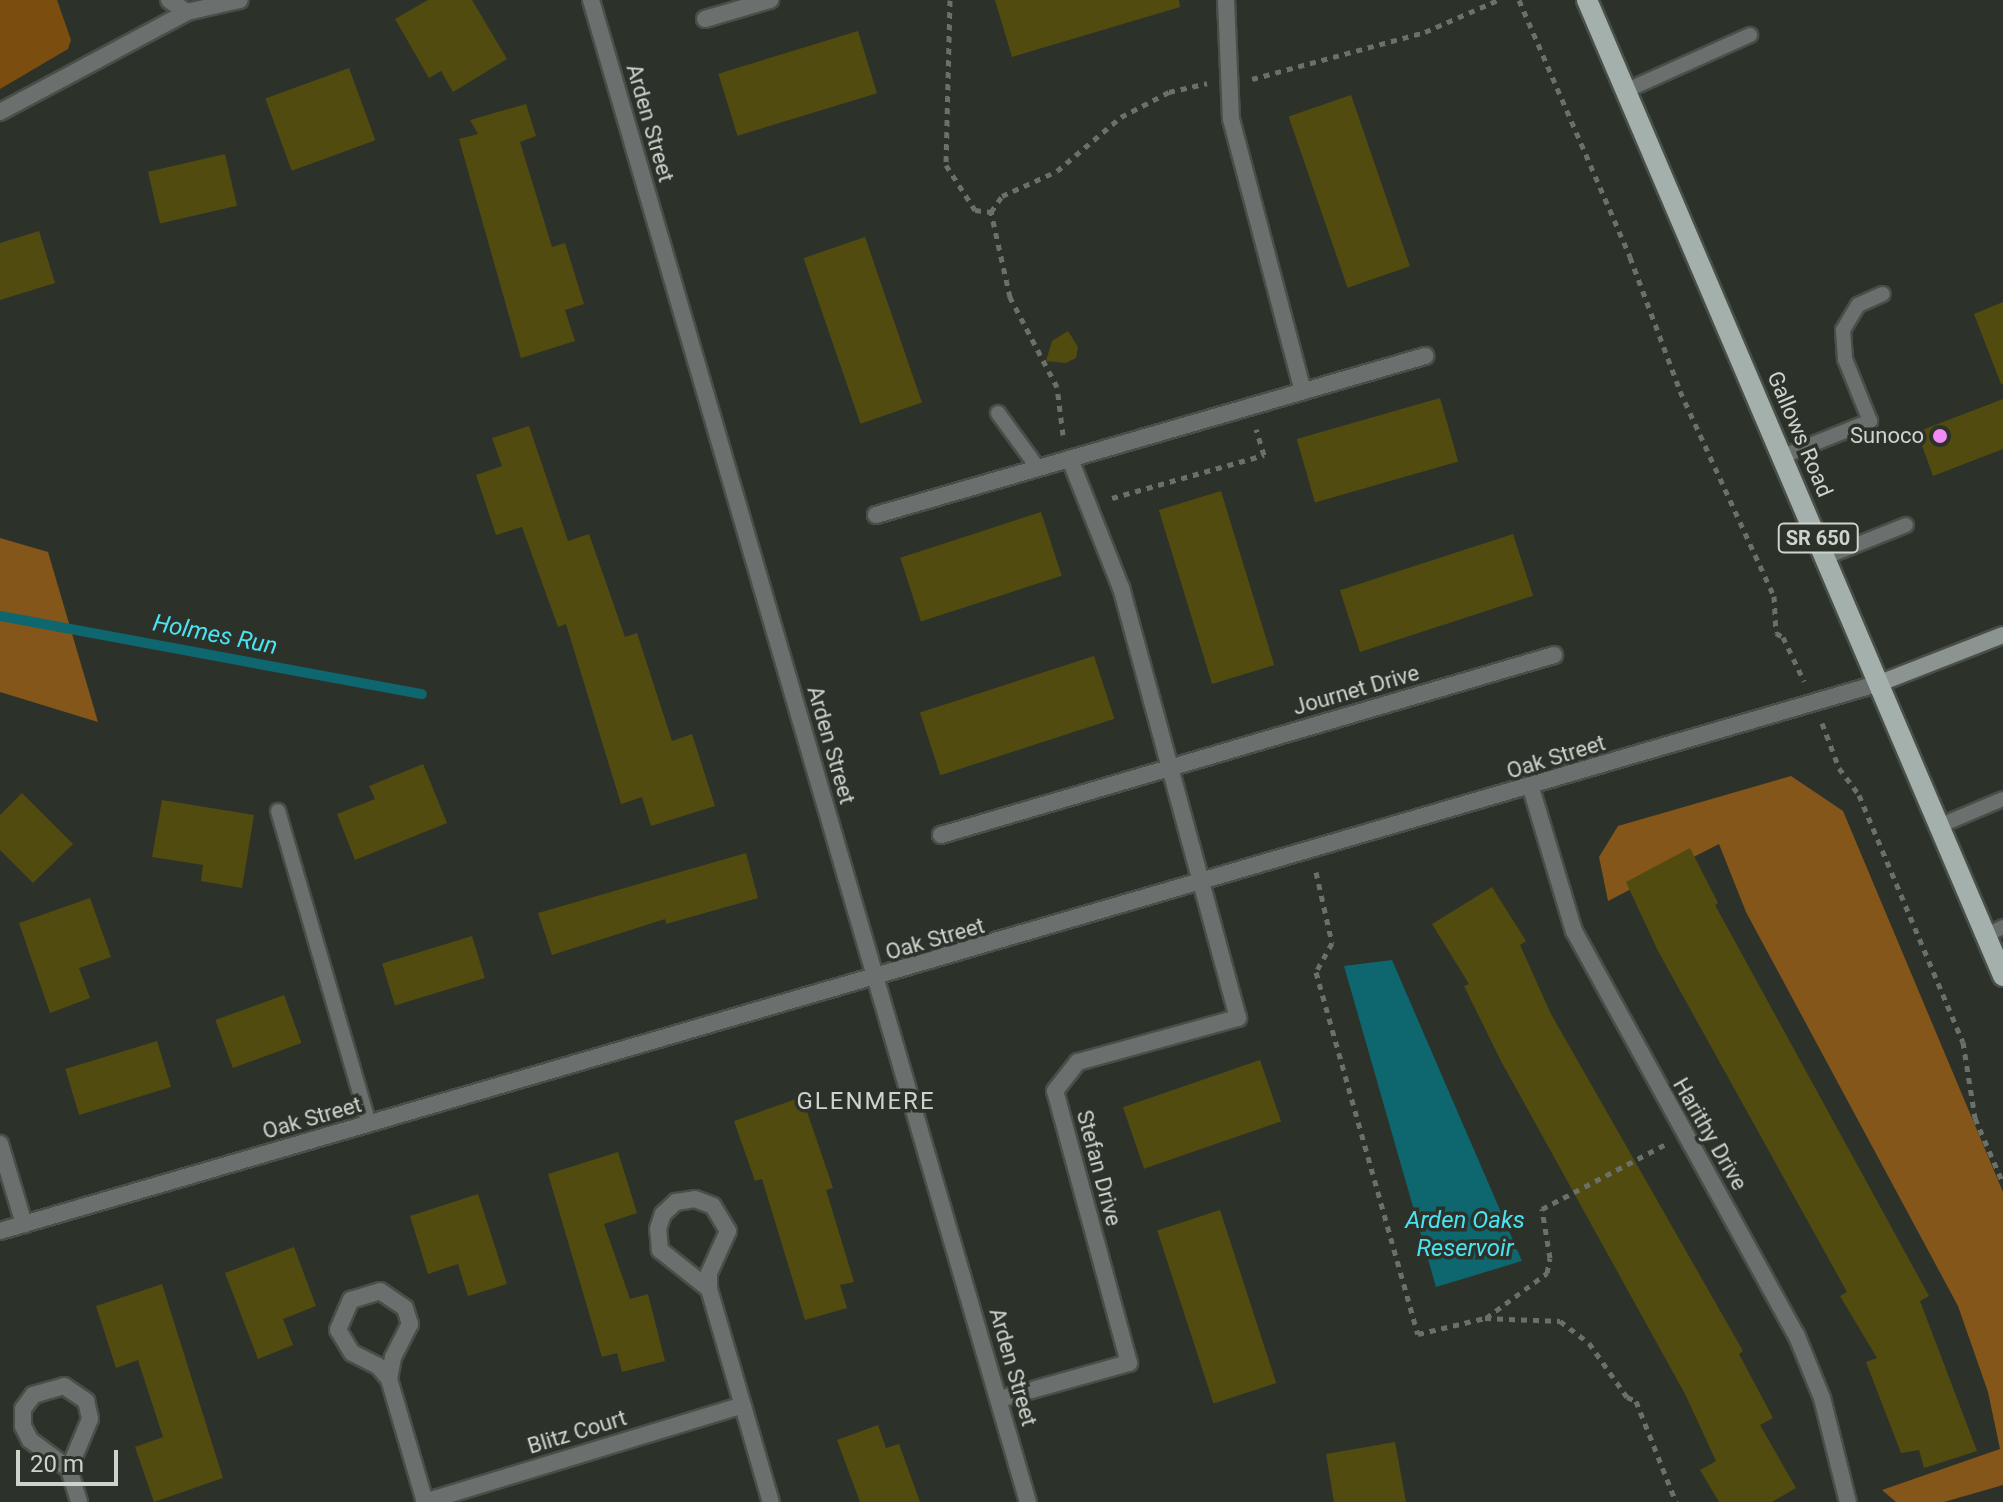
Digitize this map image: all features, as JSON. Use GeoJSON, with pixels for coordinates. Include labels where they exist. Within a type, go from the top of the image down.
{"type":"FeatureCollection","features":[{"type":"Feature","properties":{"kind":"main road","name":"Gallows Road"},"geometry":{"type":"LineString","coordinates":[[1587,0],[1939,826],[1994,931],[2003,976]]}},
{"type":"Feature","properties":{"kind":"main road"},"geometry":{"type":"LineString","coordinates":[[1880,683],[2003,635]]}},
{"type":"Feature","properties":{"kind":"street"},"geometry":{"type":"LineString","coordinates":[[169,0],[187,12]]}},
{"type":"Feature","properties":{"kind":"street"},"geometry":{"type":"LineString","coordinates":[[0,112],[187,12],[240,0]]}},
{"type":"Feature","properties":{"kind":"street","name":"Arden Street"},"geometry":{"type":"LineString","coordinates":[[591,0],[1028,1502]]}},
{"type":"Feature","properties":{"kind":"street"},"geometry":{"type":"LineString","coordinates":[[705,19],[770,0]]}},
{"type":"Feature","properties":{"kind":"street"},"geometry":{"type":"LineString","coordinates":[[1226,0],[1226,82],[1231,119],[1303,391]]}},
{"type":"Feature","properties":{"kind":"street"},"geometry":{"type":"LineString","coordinates":[[876,515],[1425,356]]}},
{"type":"Feature","properties":{"kind":"street"},"geometry":{"type":"LineString","coordinates":[[1070,459],[1121,588],[1202,884]]}},
{"type":"Feature","properties":{"kind":"street","name":"Journet Drive"},"geometry":{"type":"LineString","coordinates":[[941,835],[1554,655]]}},
{"type":"Feature","properties":{"kind":"street","name":"Oak Street"},"geometry":{"type":"LineString","coordinates":[[0,1231],[1202,884],[1531,788],[1813,700],[1880,683]]}},
{"type":"Feature","properties":{"kind":"street","name":"Harithy Drive"},"geometry":{"type":"LineString","coordinates":[[1531,788],[1574,931],[1796,1334],[1822,1398],[1848,1502]]}},
{"type":"Feature","properties":{"kind":"street","name":"Stefan Drive"},"geometry":{"type":"LineString","coordinates":[[1000,1399],[1129,1363],[1055,1091],[1078,1062],[1238,1018],[1202,884]]}},
{"type":"Feature","properties":{"kind":"street"},"geometry":{"type":"LineString","coordinates":[[0,1144],[24,1224]]}},
{"type":"Feature","properties":{"kind":"street"},"geometry":{"type":"LineString","coordinates":[[709,1289],[660,1250],[658,1229],[676,1202],[695,1199],[713,1206],[726,1221],[728,1231],[709,1273],[709,1289],[771,1502]]}},
{"type":"Feature","properties":{"kind":"street"},"geometry":{"type":"LineString","coordinates":[[380,1291],[405,1308],[410,1324],[393,1357],[389,1379],[378,1366],[352,1353],[338,1330],[341,1312],[365,1292],[380,1291]]}},
{"type":"Feature","properties":{"kind":"street","name":"Blitz Court"},"geometry":{"type":"LineString","coordinates":[[389,1379],[425,1502],[743,1405]]}},
{"type":"Feature","properties":{"kind":"street"},"geometry":{"type":"LineString","coordinates":[[69,1469],[90,1419],[86,1401],[64,1386],[44,1388],[23,1409],[23,1426],[30,1440],[69,1469],[79,1502]]}},
{"type":"Feature","properties":{"kind":"lane"},"geometry":{"type":"LineString","coordinates":[[1625,91],[1750,35]]}},
{"type":"Feature","properties":{"kind":"lane"},"geometry":{"type":"LineString","coordinates":[[1783,456],[1870,421],[1845,359],[1843,330],[1858,305],[1883,294]]}},
{"type":"Feature","properties":{"kind":"lane"},"geometry":{"type":"LineString","coordinates":[[998,413],[1038,468]]}},
{"type":"Feature","properties":{"kind":"lane"},"geometry":{"type":"LineString","coordinates":[[1826,557],[1906,525]]}},
{"type":"Feature","properties":{"kind":"lane"},"geometry":{"type":"LineString","coordinates":[[1939,826],[2003,799]]}},
{"type":"Feature","properties":{"kind":"lane"},"geometry":{"type":"LineString","coordinates":[[278,811],[369,1124]]}},
{"type":"Feature","properties":{"kind":"path"},"geometry":{"type":"LineString","coordinates":[[950,0],[946,165],[975,210],[991,212]]}},
{"type":"Feature","properties":{"kind":"path"},"geometry":{"type":"LineString","coordinates":[[1070,459],[1057,387],[1018,320],[991,212],[1002,196],[1057,171],[1121,117],[1169,92],[1248,80],[1425,32],[1498,0]]}},
{"type":"Feature","properties":{"kind":"path"},"geometry":{"type":"LineString","coordinates":[[1519,0],[1630,257],[1680,391],[1774,596],[1776,633],[1783,637],[1813,700],[1839,768],[1859,795],[1963,1042],[1975,1118],[2003,1183]]}},
{"type":"Feature","properties":{"kind":"path"},"geometry":{"type":"LineString","coordinates":[[1248,80],[1251,92]]}},
{"type":"Feature","properties":{"kind":"path"},"geometry":{"type":"LineString","coordinates":[[1115,510],[1110,499],[1264,455],[1255,430],[1268,426]]}},
{"type":"Feature","properties":{"kind":"path"},"geometry":{"type":"LineString","coordinates":[[1311,852],[1332,943],[1316,972],[1418,1334],[1485,1318],[1560,1321],[1589,1343],[1643,1412],[1676,1502]]}},
{"type":"Feature","properties":{"kind":"path"},"geometry":{"type":"LineString","coordinates":[[1485,1318],[1547,1273],[1550,1258],[1542,1209],[1684,1132]]}},
{"type":"Feature","properties":{"kind":"shaded area"},"geometry":{"type":"Polygon","coordinates":[[[0,0],[57,0],[71,40],[68,49],[0,89],[0,0]]]}},
{"type":"Feature","properties":{"kind":"shaded area"},"geometry":{"type":"Polygon","coordinates":[[[0,538],[48,552],[98,722],[0,692],[0,538]]]}},
{"type":"Feature","properties":{"kind":"shaded area"},"geometry":{"type":"Polygon","coordinates":[[[1791,776],[1843,811],[2003,1192],[2003,1485],[1944,1502],[1896,1502],[1882,1490],[2000,1449],[1988,1392],[1958,1306],[1746,912],[1719,844],[1608,901],[1599,857],[1618,826],[1791,776]]]}},
{"type":"Feature","properties":{"kind":"water","name":"Arden Oaks Reservoir"},"geometry":{"type":"Polygon","coordinates":[[[1392,960],[1522,1261],[1436,1287],[1344,966],[1392,960]]]}},
{"type":"Feature","properties":{"kind":"building"},"geometry":{"type":"Polygon","coordinates":[[[428,0],[472,0],[507,59],[453,92],[441,71],[429,78],[395,19],[428,0]]]}},
{"type":"Feature","properties":{"kind":"building"},"geometry":{"type":"Polygon","coordinates":[[[995,0],[1179,0],[1180,7],[1012,57],[995,0]]]}},
{"type":"Feature","properties":{"kind":"building"},"geometry":{"type":"Polygon","coordinates":[[[858,31],[877,93],[737,136],[718,74],[858,31]]]}},
{"type":"Feature","properties":{"kind":"building"},"geometry":{"type":"Polygon","coordinates":[[[349,68],[375,140],[292,171],[265,98],[349,68]]]}},
{"type":"Feature","properties":{"kind":"building"},"geometry":{"type":"Polygon","coordinates":[[[1351,95],[1410,266],[1348,288],[1289,116],[1351,95]]]}},
{"type":"Feature","properties":{"kind":"building"},"geometry":{"type":"Polygon","coordinates":[[[526,104],[536,136],[520,142],[552,247],[565,243],[584,304],[565,310],[575,341],[521,358],[459,139],[478,134],[470,120],[526,104]]]}},
{"type":"Feature","properties":{"kind":"building"},"geometry":{"type":"Polygon","coordinates":[[[225,154],[237,206],[160,223],[148,172],[225,154]]]}},
{"type":"Feature","properties":{"kind":"building"},"geometry":{"type":"Polygon","coordinates":[[[39,231],[55,283],[0,300],[0,243],[39,231]]]}},
{"type":"Feature","properties":{"kind":"building"},"geometry":{"type":"Polygon","coordinates":[[[865,237],[922,402],[861,424],[804,258],[865,237]]]}},
{"type":"Feature","properties":{"kind":"building"},"geometry":{"type":"Polygon","coordinates":[[[2003,302],[2003,384],[2001,384],[1974,314],[2003,302]]]}},
{"type":"Feature","properties":{"kind":"building"},"geometry":{"type":"Polygon","coordinates":[[[1068,331],[1078,347],[1076,358],[1066,363],[1046,361],[1052,341],[1068,331]]]}},
{"type":"Feature","properties":{"kind":"building"},"geometry":{"type":"Polygon","coordinates":[[[1440,398],[1458,461],[1315,503],[1297,439],[1440,398]]]}},
{"type":"Feature","properties":{"kind":"building"},"geometry":{"type":"Polygon","coordinates":[[[2003,399],[2003,449],[1933,476],[1917,432],[2003,399]]]}},
{"type":"Feature","properties":{"kind":"building"},"geometry":{"type":"Polygon","coordinates":[[[529,426],[568,541],[589,534],[625,637],[637,633],[672,741],[692,734],[715,806],[651,826],[642,797],[621,804],[566,624],[558,627],[522,527],[496,535],[476,475],[502,466],[492,438],[529,426]]]}},
{"type":"Feature","properties":{"kind":"building"},"geometry":{"type":"Polygon","coordinates":[[[1221,491],[1274,665],[1212,684],[1159,510],[1221,491]]]}},
{"type":"Feature","properties":{"kind":"building"},"geometry":{"type":"Polygon","coordinates":[[[1041,512],[1062,576],[921,621],[900,558],[1041,512]]]}},
{"type":"Feature","properties":{"kind":"building"},"geometry":{"type":"Polygon","coordinates":[[[1513,534],[1533,596],[1360,652],[1340,590],[1513,534]]]}},
{"type":"Feature","properties":{"kind":"building"},"geometry":{"type":"Polygon","coordinates":[[[1094,656],[1114,719],[940,775],[920,713],[1094,656]]]}},
{"type":"Feature","properties":{"kind":"building"},"geometry":{"type":"Polygon","coordinates":[[[423,764],[447,823],[355,860],[337,814],[375,799],[369,786],[423,764]]]}},
{"type":"Feature","properties":{"kind":"building"},"geometry":{"type":"Polygon","coordinates":[[[22,793],[73,844],[33,883],[0,850],[0,815],[22,793]]]}},
{"type":"Feature","properties":{"kind":"building"},"geometry":{"type":"Polygon","coordinates":[[[162,800],[254,815],[242,888],[201,881],[203,865],[152,857],[162,800]]]}},
{"type":"Feature","properties":{"kind":"building"},"geometry":{"type":"Polygon","coordinates":[[[1690,848],[1718,903],[1715,905],[1929,1296],[1920,1301],[1977,1451],[1924,1468],[1919,1450],[1901,1453],[1866,1362],[1877,1358],[1840,1296],[1847,1292],[1658,951],[1626,882],[1690,848]]]}},
{"type":"Feature","properties":{"kind":"building"},"geometry":{"type":"Polygon","coordinates":[[[746,853],[758,898],[666,924],[665,919],[552,955],[538,913],[746,853]]]}},
{"type":"Feature","properties":{"kind":"building"},"geometry":{"type":"Polygon","coordinates":[[[1492,887],[1526,941],[1520,945],[1551,1014],[1743,1351],[1739,1354],[1773,1418],[1760,1425],[1796,1488],[1772,1502],[1719,1502],[1700,1470],[1716,1461],[1685,1394],[1501,1061],[1464,986],[1469,984],[1432,924],[1492,887]]]}},
{"type":"Feature","properties":{"kind":"building"},"geometry":{"type":"Polygon","coordinates":[[[90,898],[111,957],[79,968],[90,998],[50,1013],[19,923],[90,898]]]}},
{"type":"Feature","properties":{"kind":"building"},"geometry":{"type":"Polygon","coordinates":[[[472,936],[485,978],[395,1006],[382,963],[472,936]]]}},
{"type":"Feature","properties":{"kind":"building"},"geometry":{"type":"Polygon","coordinates":[[[284,995],[301,1043],[233,1068],[215,1020],[284,995]]]}},
{"type":"Feature","properties":{"kind":"building"},"geometry":{"type":"Polygon","coordinates":[[[157,1041],[171,1087],[79,1115],[65,1069],[157,1041]]]}},
{"type":"Feature","properties":{"kind":"building"},"geometry":{"type":"Polygon","coordinates":[[[1260,1060],[1281,1121],[1144,1169],[1123,1107],[1260,1060]]]}},
{"type":"Feature","properties":{"kind":"building"},"geometry":{"type":"Polygon","coordinates":[[[802,1097],[833,1188],[826,1190],[854,1282],[840,1285],[847,1308],[805,1320],[762,1179],[755,1181],[734,1121],[802,1097]]]}},
{"type":"Feature","properties":{"kind":"building"},"geometry":{"type":"Polygon","coordinates":[[[618,1152],[637,1213],[604,1224],[630,1299],[648,1294],[665,1361],[622,1372],[617,1353],[602,1357],[548,1174],[618,1152]]]}},
{"type":"Feature","properties":{"kind":"building"},"geometry":{"type":"Polygon","coordinates":[[[478,1194],[507,1284],[468,1296],[458,1264],[428,1274],[410,1216],[478,1194]]]}},
{"type":"Feature","properties":{"kind":"building"},"geometry":{"type":"Polygon","coordinates":[[[1220,1210],[1276,1383],[1213,1403],[1157,1230],[1220,1210]]]}},
{"type":"Feature","properties":{"kind":"building"},"geometry":{"type":"Polygon","coordinates":[[[294,1247],[316,1306],[283,1319],[293,1345],[258,1359],[225,1273],[294,1247]]]}},
{"type":"Feature","properties":{"kind":"building"},"geometry":{"type":"Polygon","coordinates":[[[162,1284],[223,1478],[154,1502],[135,1447],[163,1437],[138,1360],[116,1368],[96,1306],[162,1284]]]}},
{"type":"Feature","properties":{"kind":"building"},"geometry":{"type":"Polygon","coordinates":[[[878,1425],[886,1448],[899,1444],[920,1502],[860,1502],[837,1440],[878,1425]]]}},
{"type":"Feature","properties":{"kind":"building"},"geometry":{"type":"Polygon","coordinates":[[[1395,1442],[1406,1502],[1334,1502],[1326,1454],[1395,1442]]]}},
{"type":"Feature","properties":{"kind":"waterway","name":"Holmes Run"},"geometry":{"type":"LineString","coordinates":[[0,616],[422,694]]}},
{"type":"Feature","properties":{"kind":"place","name":"Sunoco"},"geometry":{"type":"Point","coordinates":[1940,436]}},
{"type":"Feature","properties":{"kind":"district","name":"GLENMERE"},"geometry":{"type":"Point","coordinates":[866,1102]}}]}
